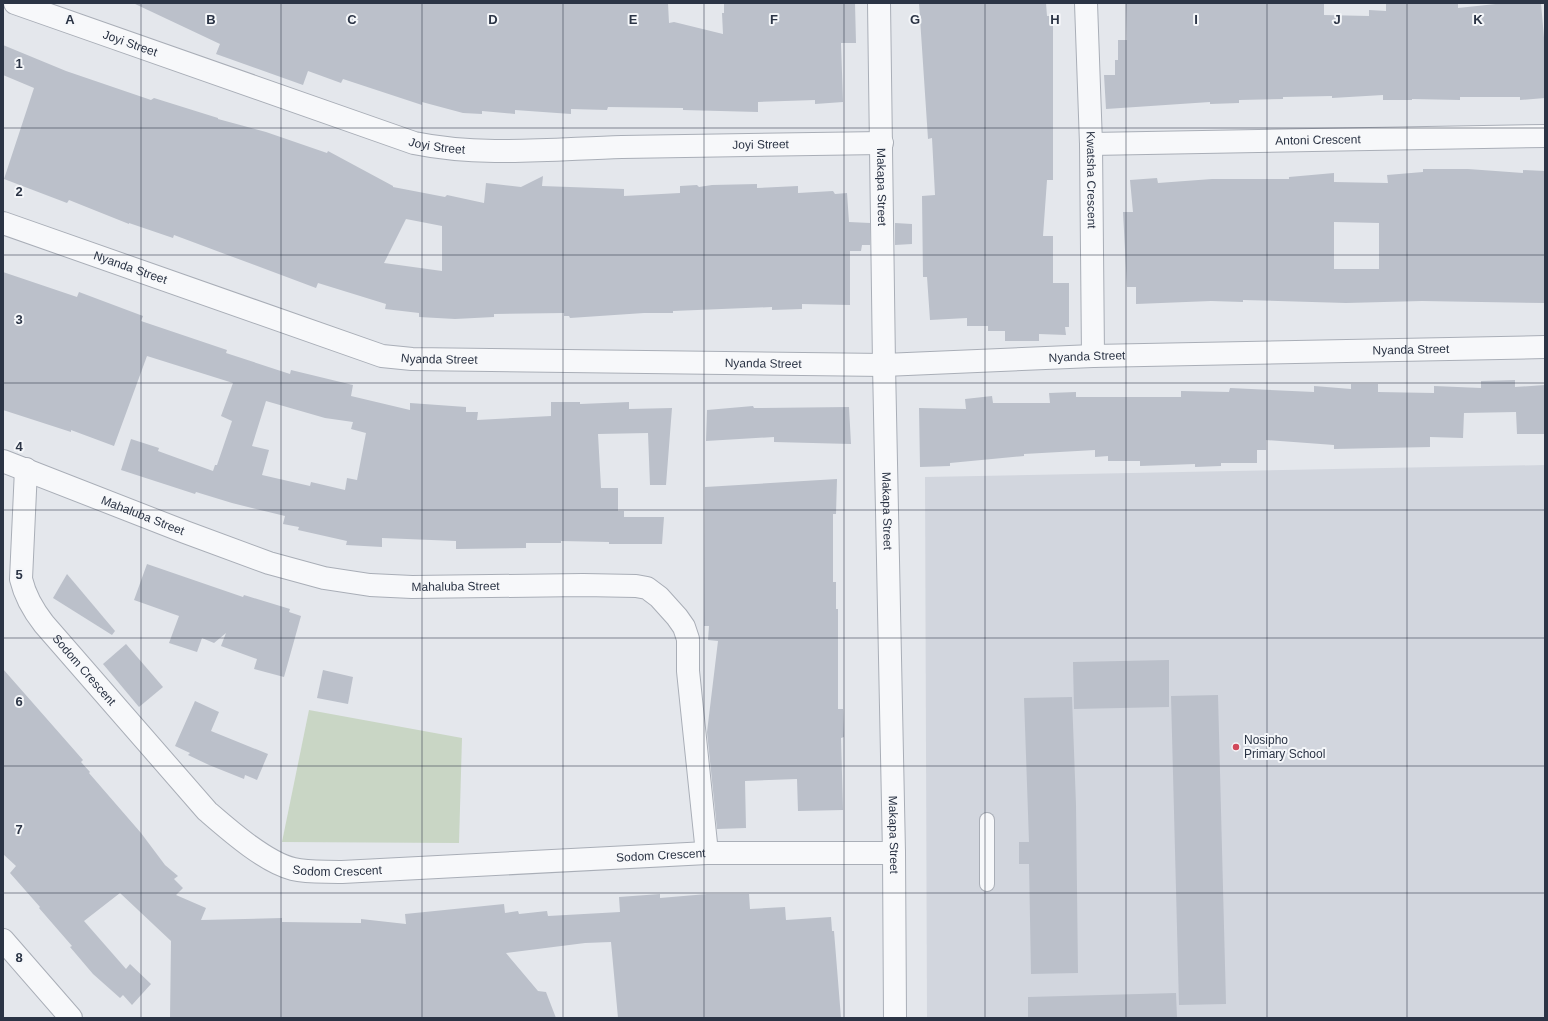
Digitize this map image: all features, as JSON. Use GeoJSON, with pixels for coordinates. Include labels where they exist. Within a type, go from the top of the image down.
{"type":"FeatureCollection","features":[{"type":"Feature","properties":{"kind":"street","name":"Joyi Street"},"geometry":{"type":"LineString","coordinates":[[15,3],[414,143],[440,148],[500,152],[662,146],[882,143]]}},
{"type":"Feature","properties":{"kind":"street","name":"Makapa Street"},"geometry":{"type":"LineString","coordinates":[[879,3],[884,365],[894,853],[895,1018]]}},
{"type":"Feature","properties":{"kind":"street","name":"Kwatsha Crescent"},"geometry":{"type":"LineString","coordinates":[[1086,3],[1091,144],[1093,356]]}},
{"type":"Feature","properties":{"kind":"street","name":"Antoni Crescent"},"geometry":{"type":"LineString","coordinates":[[1091,144],[1545,136]]}},
{"type":"Feature","properties":{"kind":"street","name":"Nyanda Street"},"geometry":{"type":"LineString","coordinates":[[3,223],[382,356],[459,361],[884,365],[1093,356],[1545,347]]}},
{"type":"Feature","properties":{"kind":"street","name":"Mahaluba Street"},"geometry":{"type":"LineString","coordinates":[[3,462],[26,469],[269,563],[324,578],[370,585],[412,588],[583,585],[636,586],[647,588],[677,617],[684,626],[688,639],[688,671],[706,853]]}},
{"type":"Feature","properties":{"kind":"street","name":"Sodom Crescent"},"geometry":{"type":"LineString","coordinates":[[26,469],[21,578],[23,590],[32,608],[44,624],[207,811],[230,831],[276,861],[293,869],[342,872],[706,853],[894,853]]}},
{"type":"Feature","properties":{"kind":"street"},"geometry":{"type":"LineString","coordinates":[[3,940],[71,1018]]}},
{"type":"Feature","properties":{"kind":"lane"},"geometry":{"type":"LineString","coordinates":[[987,820],[987,884]]}},
{"type":"Feature","properties":{"kind":"shaded area","name":"Nosipho Primary School"},"geometry":{"type":"Polygon","coordinates":[[[1545,465],[1545,1018],[927,1018],[925,477],[1545,465]]]}},
{"type":"Feature","properties":{"kind":"green space"},"geometry":{"type":"Polygon","coordinates":[[[309,710],[462,738],[459,843],[282,842],[309,710]]]}},
{"type":"Feature","properties":{"kind":"building"},"geometry":{"type":"Polygon","coordinates":[[[133,3],[668,3],[669,23],[674,22],[723,34],[722,13],[724,13],[724,3],[855,3],[856,43],[841,43],[843,102],[815,104],[815,100],[758,102],[758,112],[683,110],[683,108],[608,107],[607,110],[571,109],[571,114],[515,110],[515,114],[482,111],[482,114],[463,113],[422,102],[422,105],[343,79],[341,83],[308,71],[303,85],[216,54],[220,44],[133,3]]]}},
{"type":"Feature","properties":{"kind":"building"},"geometry":{"type":"Polygon","coordinates":[[[919,3],[1046,3],[1047,16],[1053,16],[1053,180],[1047,180],[1043,236],[1053,236],[1053,283],[1069,283],[1069,327],[1065,327],[1066,335],[1039,334],[1039,341],[1005,341],[1005,331],[988,331],[988,326],[967,326],[967,318],[930,320],[927,277],[923,277],[922,196],[935,195],[932,138],[928,139],[919,3]]]}},
{"type":"Feature","properties":{"kind":"building"},"geometry":{"type":"Polygon","coordinates":[[[1126,3],[1324,3],[1324,15],[1369,16],[1369,10],[1386,11],[1386,3],[1458,3],[1458,8],[1505,3],[1541,3],[1545,49],[1545,98],[1520,100],[1520,97],[1460,97],[1460,100],[1383,100],[1383,95],[1332,98],[1332,96],[1283,97],[1283,99],[1239,100],[1239,103],[1210,104],[1210,102],[1106,109],[1104,75],[1115,75],[1115,60],[1118,60],[1118,40],[1127,40],[1126,3]]]}},
{"type":"Feature","properties":{"kind":"building"},"geometry":{"type":"Polygon","coordinates":[[[3,45],[66,71],[151,100],[154,98],[218,119],[266,132],[327,153],[328,151],[393,187],[445,197],[447,195],[484,203],[486,183],[521,187],[543,176],[542,186],[624,189],[624,196],[680,193],[680,186],[697,185],[699,187],[712,185],[757,184],[757,188],[798,186],[798,193],[833,191],[835,194],[847,193],[849,222],[870,223],[870,245],[862,245],[861,251],[850,251],[850,305],[802,304],[802,309],[772,310],[772,307],[673,311],[673,313],[644,313],[570,318],[569,316],[564,316],[564,313],[494,314],[494,317],[455,319],[419,317],[419,313],[385,309],[386,304],[318,283],[316,288],[174,235],[173,238],[129,224],[69,200],[67,203],[4,179],[34,88],[3,75],[3,45]],[[406,219],[384,263],[442,271],[442,226],[406,219]]]}},
{"type":"Feature","properties":{"kind":"building"},"geometry":{"type":"Polygon","coordinates":[[[1423,169],[1468,169],[1523,173],[1523,170],[1545,171],[1545,303],[1422,301],[1346,303],[1243,300],[1243,302],[1211,301],[1136,304],[1136,287],[1127,287],[1123,212],[1133,212],[1130,180],[1157,178],[1158,183],[1212,179],[1289,179],[1289,177],[1334,173],[1334,182],[1388,183],[1387,175],[1423,172],[1423,169]],[[1334,222],[1334,269],[1379,269],[1379,223],[1334,222]]]}},
{"type":"Feature","properties":{"kind":"building"},"geometry":{"type":"Polygon","coordinates":[[[895,223],[912,224],[912,244],[895,245],[895,223]]]}},
{"type":"Feature","properties":{"kind":"building"},"geometry":{"type":"Polygon","coordinates":[[[3,272],[77,297],[79,292],[143,316],[141,321],[227,350],[226,353],[290,374],[291,370],[353,385],[351,396],[410,410],[410,403],[466,407],[466,412],[478,412],[477,420],[551,416],[551,402],[580,402],[580,404],[629,402],[629,409],[672,408],[666,485],[650,485],[648,433],[598,434],[601,488],[618,488],[618,511],[624,511],[624,517],[664,517],[662,544],[609,544],[609,542],[561,541],[561,543],[526,543],[526,548],[456,549],[456,541],[382,538],[382,547],[346,545],[347,541],[298,530],[299,527],[283,524],[285,516],[232,503],[196,492],[195,494],[121,470],[131,439],[159,448],[158,451],[213,471],[215,465],[217,465],[232,421],[221,416],[233,383],[147,356],[114,446],[71,430],[71,432],[3,410],[3,272]],[[266,401],[252,446],[269,450],[262,475],[310,486],[311,482],[345,490],[347,478],[357,480],[366,433],[351,429],[353,422],[325,418],[266,401]]]}},
{"type":"Feature","properties":{"kind":"building"},"geometry":{"type":"Polygon","coordinates":[[[1515,380],[1515,387],[1545,385],[1545,434],[1517,434],[1516,412],[1464,413],[1463,438],[1430,437],[1430,447],[1334,449],[1334,445],[1266,440],[1266,450],[1257,450],[1257,463],[1221,463],[1221,466],[1195,467],[1195,464],[1140,466],[1140,461],[1108,461],[1108,456],[1095,457],[1095,450],[1024,454],[1024,456],[950,463],[950,466],[920,467],[919,408],[966,409],[965,399],[992,396],[993,403],[1050,403],[1049,393],[1076,392],[1076,397],[1181,397],[1181,391],[1229,392],[1230,388],[1314,392],[1314,386],[1351,389],[1351,384],[1378,384],[1378,392],[1434,393],[1434,386],[1481,388],[1481,381],[1515,380]]]}},
{"type":"Feature","properties":{"kind":"building"},"geometry":{"type":"Polygon","coordinates":[[[753,406],[754,408],[849,407],[851,444],[774,442],[774,437],[706,441],[707,410],[753,406]]]}},
{"type":"Feature","properties":{"kind":"building"},"geometry":{"type":"Polygon","coordinates":[[[837,479],[836,514],[833,514],[833,582],[836,582],[836,609],[838,609],[838,709],[843,709],[844,737],[841,738],[843,810],[798,811],[797,779],[745,781],[746,828],[717,829],[707,732],[718,641],[708,640],[709,626],[704,626],[705,487],[837,479]]]}},
{"type":"Feature","properties":{"kind":"building"},"geometry":{"type":"Polygon","coordinates":[[[147,564],[243,597],[244,595],[290,609],[289,612],[301,616],[284,677],[254,669],[257,659],[221,646],[226,633],[214,643],[202,638],[197,652],[169,643],[179,616],[134,600],[147,564]]]}},
{"type":"Feature","properties":{"kind":"building"},"geometry":{"type":"Polygon","coordinates":[[[67,574],[115,631],[112,635],[53,598],[67,574]]]}},
{"type":"Feature","properties":{"kind":"building"},"geometry":{"type":"Polygon","coordinates":[[[126,644],[163,687],[139,707],[103,664],[126,644]]]}},
{"type":"Feature","properties":{"kind":"building"},"geometry":{"type":"Polygon","coordinates":[[[1169,660],[1169,707],[1074,709],[1073,662],[1169,660]]]}},
{"type":"Feature","properties":{"kind":"building"},"geometry":{"type":"Polygon","coordinates":[[[3,669],[83,760],[81,762],[90,772],[89,773],[141,833],[165,865],[178,876],[174,879],[183,888],[176,895],[206,908],[201,920],[282,918],[282,922],[361,923],[361,919],[406,924],[405,914],[504,904],[505,913],[518,911],[519,914],[547,911],[548,916],[620,912],[619,897],[660,894],[660,898],[707,894],[749,894],[750,909],[785,907],[786,920],[831,917],[832,931],[834,931],[841,1018],[618,1018],[611,942],[585,943],[506,953],[538,991],[546,992],[556,1018],[170,1018],[171,941],[120,893],[84,921],[126,969],[130,964],[151,984],[132,1005],[123,995],[120,998],[93,974],[70,947],[72,946],[39,908],[40,907],[10,873],[16,866],[3,854],[3,669]]]}},
{"type":"Feature","properties":{"kind":"building"},"geometry":{"type":"Polygon","coordinates":[[[323,670],[353,677],[348,704],[317,698],[323,670]]]}},
{"type":"Feature","properties":{"kind":"building"},"geometry":{"type":"Polygon","coordinates":[[[1218,695],[1226,1004],[1179,1005],[1171,696],[1218,695]]]}},
{"type":"Feature","properties":{"kind":"building"},"geometry":{"type":"Polygon","coordinates":[[[1072,697],[1076,805],[1078,973],[1031,974],[1029,864],[1019,864],[1019,842],[1029,842],[1024,698],[1072,697]]]}},
{"type":"Feature","properties":{"kind":"building"},"geometry":{"type":"Polygon","coordinates":[[[195,701],[219,712],[211,731],[268,754],[257,780],[245,775],[244,779],[209,765],[188,755],[190,753],[175,746],[195,701]]]}},
{"type":"Feature","properties":{"kind":"building"},"geometry":{"type":"Polygon","coordinates":[[[1176,993],[1177,1018],[1028,1018],[1028,997],[1176,993]]]}},
{"type":"Feature","properties":{"kind":"place","name":"Nosipho Primary School"},"geometry":{"type":"Point","coordinates":[1236,747]}}]}
